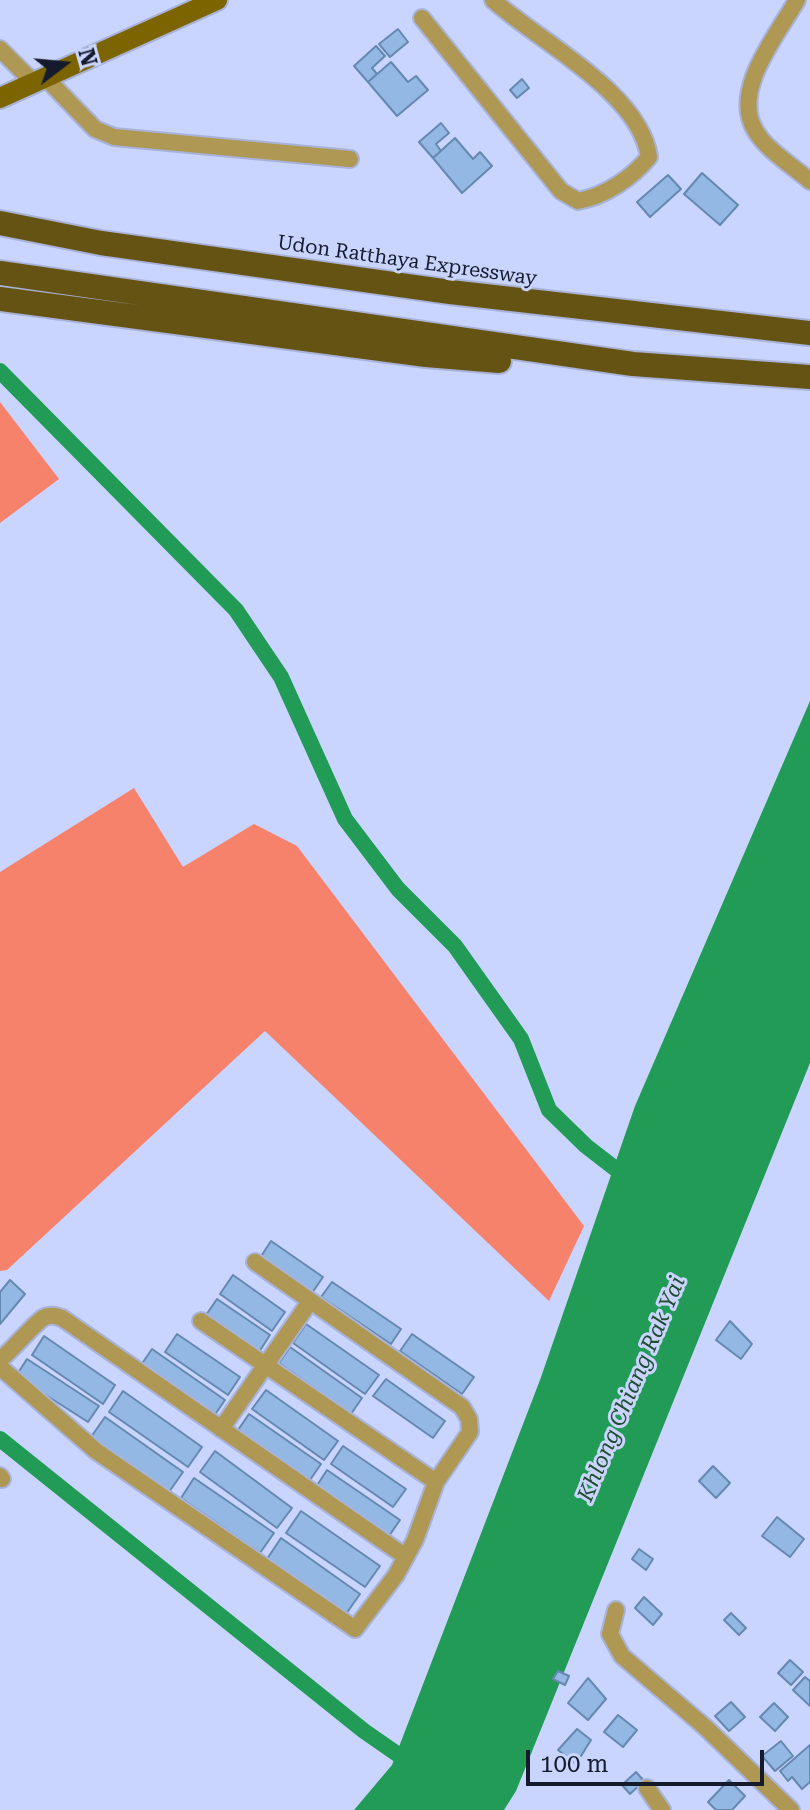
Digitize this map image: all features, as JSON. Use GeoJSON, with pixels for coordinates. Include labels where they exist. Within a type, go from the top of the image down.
{"type":"FeatureCollection","features":[{"type":"Feature","properties":{"kind":"highway","name":"Udon Ratthaya Expressway"},"geometry":{"type":"LineString","coordinates":[[0,223],[101,243],[450,292],[810,333]]}},
{"type":"Feature","properties":{"kind":"highway"},"geometry":{"type":"LineString","coordinates":[[0,273],[633,364]]}},
{"type":"Feature","properties":{"kind":"highway"},"geometry":{"type":"LineString","coordinates":[[0,299],[426,355],[520,363],[633,364],[810,377]]}},
{"type":"Feature","properties":{"kind":"main road"},"geometry":{"type":"LineString","coordinates":[[0,98],[217,0]]}},
{"type":"Feature","properties":{"kind":"street"},"geometry":{"type":"LineString","coordinates":[[422,18],[561,191],[578,201],[593,198],[637,171],[649,157],[646,139],[634,122],[595,78],[493,0]]}},
{"type":"Feature","properties":{"kind":"street"},"geometry":{"type":"LineString","coordinates":[[810,9],[797,0],[758,69],[749,107],[754,129],[810,181]]}},
{"type":"Feature","properties":{"kind":"street"},"geometry":{"type":"LineString","coordinates":[[0,49],[86,121],[114,137],[350,159]]}},
{"type":"Feature","properties":{"kind":"street"},"geometry":{"type":"LineString","coordinates":[[0,1367],[96,1451],[355,1629],[406,1557],[436,1482],[470,1432],[469,1419],[462,1407],[309,1303],[255,1262]]}},
{"type":"Feature","properties":{"kind":"street"},"geometry":{"type":"LineString","coordinates":[[221,1429],[309,1303]]}},
{"type":"Feature","properties":{"kind":"street"},"geometry":{"type":"LineString","coordinates":[[0,1360],[43,1318],[52,1315],[62,1318],[406,1557]]}},
{"type":"Feature","properties":{"kind":"street"},"geometry":{"type":"LineString","coordinates":[[201,1321],[267,1363],[436,1482]]}},
{"type":"Feature","properties":{"kind":"street"},"geometry":{"type":"LineString","coordinates":[[616,1610],[610,1634],[622,1656],[705,1727],[791,1810]]}},
{"type":"Feature","properties":{"kind":"street"},"geometry":{"type":"LineString","coordinates":[[647,1788],[662,1810]]}},
{"type":"Feature","properties":{"kind":"shaded area"},"geometry":{"type":"Polygon","coordinates":[[[0,402],[59,479],[0,523],[0,402]]]}},
{"type":"Feature","properties":{"kind":"shaded area"},"geometry":{"type":"Polygon","coordinates":[[[134,788],[183,867],[254,824],[297,846],[584,1226],[549,1301],[265,1031],[7,1270],[0,1271],[0,872],[134,788]]]}},
{"type":"Feature","properties":{"kind":"water","name":"Khlong Chiang Rak Yai"},"geometry":{"type":"Polygon","coordinates":[[[810,701],[810,1063],[516,1791],[504,1810],[354,1810],[392,1765],[540,1380],[635,1106],[810,701]]]}},
{"type":"Feature","properties":{"kind":"building"},"geometry":{"type":"Polygon","coordinates":[[[398,29],[408,42],[390,57],[379,44],[398,29]]]}},
{"type":"Feature","properties":{"kind":"building"},"geometry":{"type":"Polygon","coordinates":[[[376,46],[385,56],[372,68],[377,74],[368,82],[354,66],[376,46]]]}},
{"type":"Feature","properties":{"kind":"building"},"geometry":{"type":"Polygon","coordinates":[[[391,62],[408,82],[416,76],[428,90],[397,116],[368,82],[391,62]]]}},
{"type":"Feature","properties":{"kind":"building"},"geometry":{"type":"Polygon","coordinates":[[[522,79],[529,88],[517,98],[510,90],[522,79]]]}},
{"type":"Feature","properties":{"kind":"building"},"geometry":{"type":"Polygon","coordinates":[[[441,123],[449,133],[436,144],[441,151],[433,158],[419,142],[441,123]]]}},
{"type":"Feature","properties":{"kind":"building"},"geometry":{"type":"Polygon","coordinates":[[[455,138],[473,159],[480,152],[492,166],[462,193],[433,158],[455,138]]]}},
{"type":"Feature","properties":{"kind":"building"},"geometry":{"type":"Polygon","coordinates":[[[702,173],[738,205],[720,225],[684,194],[702,173]]]}},
{"type":"Feature","properties":{"kind":"building"},"geometry":{"type":"Polygon","coordinates":[[[668,175],[681,189],[650,217],[637,202],[668,175]]]}},
{"type":"Feature","properties":{"kind":"building"},"geometry":{"type":"Polygon","coordinates":[[[271,1241],[323,1277],[312,1293],[260,1258],[271,1241]]]}},
{"type":"Feature","properties":{"kind":"building"},"geometry":{"type":"Polygon","coordinates":[[[233,1275],[285,1312],[272,1331],[220,1294],[233,1275]]]}},
{"type":"Feature","properties":{"kind":"building"},"geometry":{"type":"Polygon","coordinates":[[[10,1280],[25,1294],[0,1324],[0,1292],[10,1280]]]}},
{"type":"Feature","properties":{"kind":"building"},"geometry":{"type":"Polygon","coordinates":[[[332,1282],[401,1329],[391,1344],[321,1297],[332,1282]]]}},
{"type":"Feature","properties":{"kind":"building"},"geometry":{"type":"Polygon","coordinates":[[[217,1299],[270,1335],[259,1352],[206,1315],[217,1299]]]}},
{"type":"Feature","properties":{"kind":"building"},"geometry":{"type":"Polygon","coordinates":[[[730,1321],[752,1344],[741,1359],[716,1340],[730,1321]]]}},
{"type":"Feature","properties":{"kind":"building"},"geometry":{"type":"Polygon","coordinates":[[[306,1324],[379,1375],[365,1394],[293,1343],[306,1324]]]}},
{"type":"Feature","properties":{"kind":"building"},"geometry":{"type":"Polygon","coordinates":[[[177,1334],[240,1377],[228,1395],[165,1352],[177,1334]]]}},
{"type":"Feature","properties":{"kind":"building"},"geometry":{"type":"Polygon","coordinates":[[[412,1334],[474,1377],[462,1394],[400,1351],[412,1334]]]}},
{"type":"Feature","properties":{"kind":"building"},"geometry":{"type":"Polygon","coordinates":[[[44,1336],[115,1385],[103,1404],[32,1355],[44,1336]]]}},
{"type":"Feature","properties":{"kind":"building"},"geometry":{"type":"Polygon","coordinates":[[[290,1347],[362,1398],[351,1414],[279,1363],[290,1347]]]}},
{"type":"Feature","properties":{"kind":"building"},"geometry":{"type":"Polygon","coordinates":[[[152,1349],[225,1400],[214,1416],[141,1365],[152,1349]]]}},
{"type":"Feature","properties":{"kind":"building"},"geometry":{"type":"Polygon","coordinates":[[[27,1359],[99,1406],[88,1422],[16,1376],[27,1359]]]}},
{"type":"Feature","properties":{"kind":"building"},"geometry":{"type":"Polygon","coordinates":[[[386,1379],[445,1421],[433,1438],[373,1396],[386,1379]]]}},
{"type":"Feature","properties":{"kind":"building"},"geometry":{"type":"Polygon","coordinates":[[[266,1390],[338,1441],[324,1460],[252,1409],[266,1390]]]}},
{"type":"Feature","properties":{"kind":"building"},"geometry":{"type":"Polygon","coordinates":[[[123,1391],[202,1447],[188,1467],[109,1412],[123,1391]]]}},
{"type":"Feature","properties":{"kind":"building"},"geometry":{"type":"Polygon","coordinates":[[[249,1414],[321,1464],[310,1480],[238,1430],[249,1414]]]}},
{"type":"Feature","properties":{"kind":"building"},"geometry":{"type":"Polygon","coordinates":[[[105,1417],[183,1472],[169,1492],[91,1437],[105,1417]]]}},
{"type":"Feature","properties":{"kind":"building"},"geometry":{"type":"Polygon","coordinates":[[[343,1446],[406,1489],[393,1507],[331,1464],[343,1446]]]}},
{"type":"Feature","properties":{"kind":"building"},"geometry":{"type":"Polygon","coordinates":[[[215,1451],[292,1508],[277,1528],[200,1472],[215,1451]]]}},
{"type":"Feature","properties":{"kind":"building"},"geometry":{"type":"Polygon","coordinates":[[[713,1466],[730,1483],[716,1498],[699,1481],[713,1466]]]}},
{"type":"Feature","properties":{"kind":"building"},"geometry":{"type":"Polygon","coordinates":[[[327,1470],[400,1520],[389,1536],[316,1487],[327,1470]]]}},
{"type":"Feature","properties":{"kind":"building"},"geometry":{"type":"Polygon","coordinates":[[[194,1478],[274,1533],[260,1553],[181,1498],[194,1478]]]}},
{"type":"Feature","properties":{"kind":"building"},"geometry":{"type":"Polygon","coordinates":[[[301,1511],[380,1566],[365,1587],[286,1533],[301,1511]]]}},
{"type":"Feature","properties":{"kind":"building"},"geometry":{"type":"Polygon","coordinates":[[[777,1517],[804,1539],[790,1557],[762,1536],[777,1517]]]}},
{"type":"Feature","properties":{"kind":"building"},"geometry":{"type":"Polygon","coordinates":[[[281,1538],[360,1594],[346,1614],[267,1559],[281,1538]]]}},
{"type":"Feature","properties":{"kind":"building"},"geometry":{"type":"Polygon","coordinates":[[[639,1549],[653,1559],[646,1570],[632,1559],[639,1549]]]}},
{"type":"Feature","properties":{"kind":"building"},"geometry":{"type":"Polygon","coordinates":[[[644,1597],[662,1614],[653,1625],[635,1608],[644,1597]]]}},
{"type":"Feature","properties":{"kind":"building"},"geometry":{"type":"Polygon","coordinates":[[[731,1613],[746,1628],[739,1635],[724,1620],[731,1613]]]}},
{"type":"Feature","properties":{"kind":"building"},"geometry":{"type":"Polygon","coordinates":[[[790,1660],[803,1672],[791,1685],[778,1673],[790,1660]]]}},
{"type":"Feature","properties":{"kind":"building"},"geometry":{"type":"Polygon","coordinates":[[[558,1671],[569,1676],[565,1685],[553,1679],[558,1671]]]}},
{"type":"Feature","properties":{"kind":"building"},"geometry":{"type":"Polygon","coordinates":[[[805,1677],[810,1681],[810,1706],[793,1690],[805,1677]]]}},
{"type":"Feature","properties":{"kind":"building"},"geometry":{"type":"Polygon","coordinates":[[[588,1678],[606,1699],[588,1720],[568,1703],[588,1678]]]}},
{"type":"Feature","properties":{"kind":"building"},"geometry":{"type":"Polygon","coordinates":[[[731,1702],[745,1717],[729,1731],[715,1716],[731,1702]]]}},
{"type":"Feature","properties":{"kind":"building"},"geometry":{"type":"Polygon","coordinates":[[[774,1703],[788,1717],[775,1731],[760,1717],[774,1703]]]}},
{"type":"Feature","properties":{"kind":"building"},"geometry":{"type":"Polygon","coordinates":[[[618,1715],[637,1730],[623,1747],[604,1732],[618,1715]]]}},
{"type":"Feature","properties":{"kind":"building"},"geometry":{"type":"Polygon","coordinates":[[[577,1729],[591,1740],[576,1764],[558,1750],[577,1729]]]}},
{"type":"Feature","properties":{"kind":"building"},"geometry":{"type":"Polygon","coordinates":[[[781,1741],[793,1756],[775,1771],[762,1756],[781,1741]]]}},
{"type":"Feature","properties":{"kind":"building"},"geometry":{"type":"Polygon","coordinates":[[[810,1745],[810,1782],[802,1789],[792,1777],[788,1781],[780,1771],[810,1745]]]}},
{"type":"Feature","properties":{"kind":"building"},"geometry":{"type":"Polygon","coordinates":[[[636,1772],[644,1781],[630,1794],[622,1785],[636,1772]]]}},
{"type":"Feature","properties":{"kind":"building"},"geometry":{"type":"Polygon","coordinates":[[[729,1780],[745,1796],[732,1810],[716,1810],[708,1802],[729,1780]]]}},
{"type":"Feature","properties":{"kind":"waterway"},"geometry":{"type":"LineString","coordinates":[[0,371],[236,610],[281,677],[345,819],[398,889],[455,946],[521,1039],[549,1110],[586,1146],[630,1180]]}},
{"type":"Feature","properties":{"kind":"waterway"},"geometry":{"type":"LineString","coordinates":[[0,1439],[364,1731],[413,1765]]}}]}
